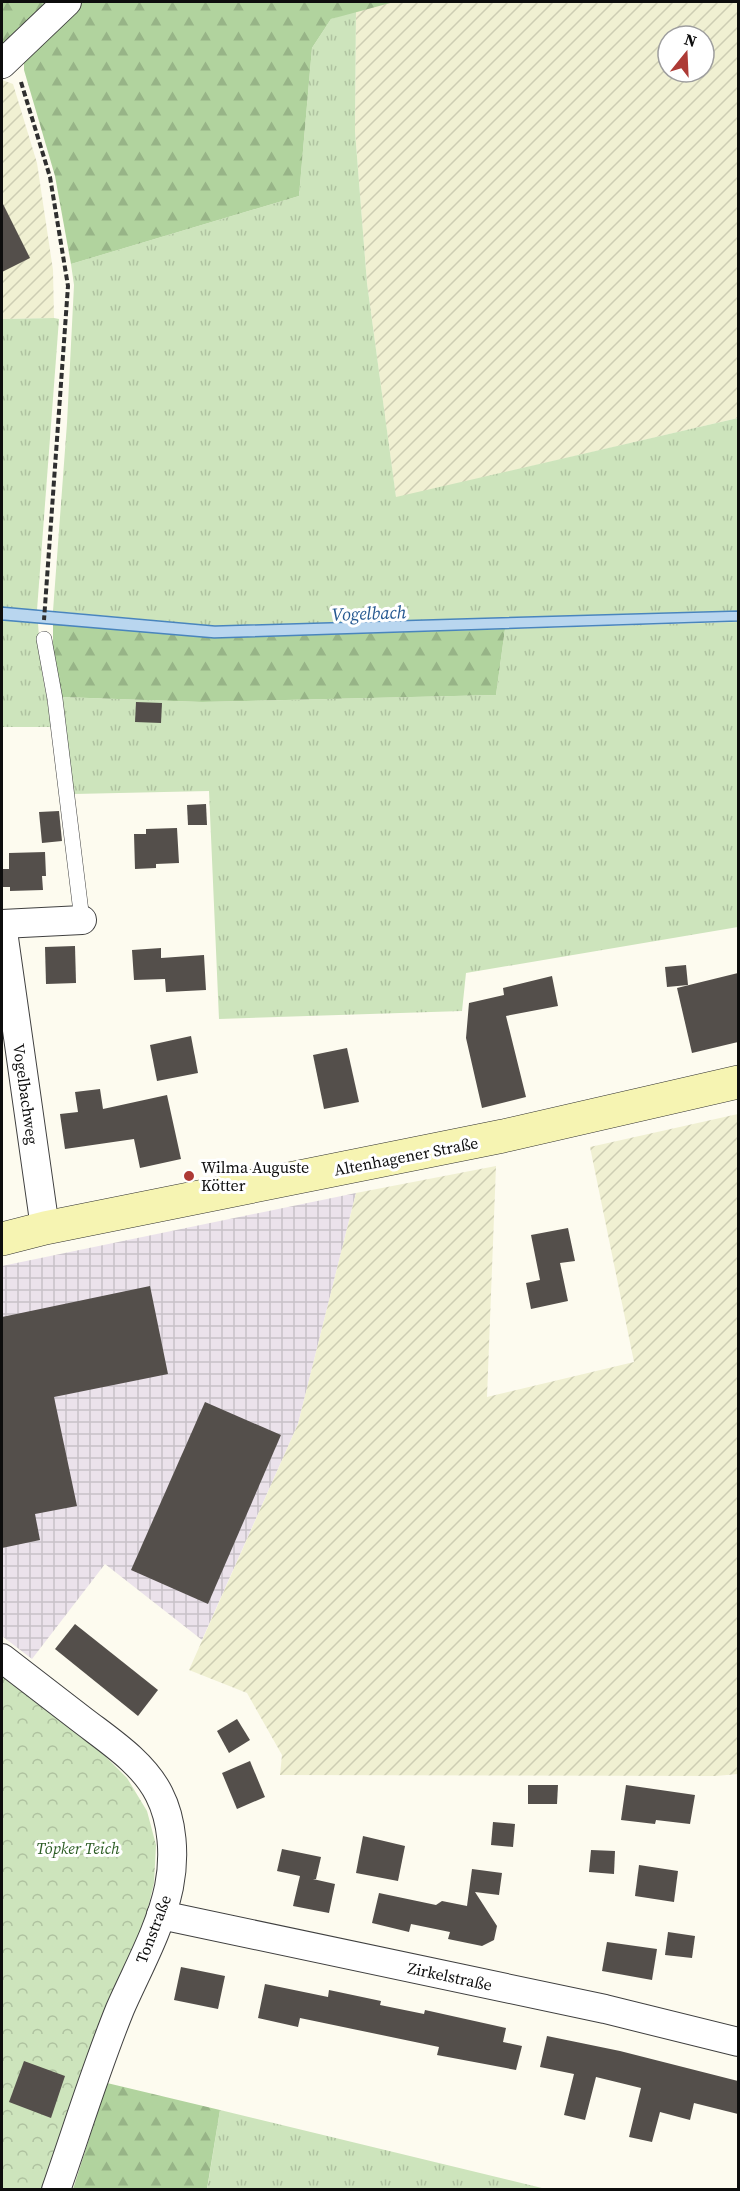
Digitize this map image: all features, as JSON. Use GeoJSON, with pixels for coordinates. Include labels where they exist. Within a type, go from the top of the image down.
{"type":"FeatureCollection","features":[{"type":"Feature","properties":{"kind":"main road","name":"Altenhagener Straße"},"geometry":{"type":"LineString","coordinates":[[2,1239],[45,1228],[502,1136],[738,1082]]}},
{"type":"Feature","properties":{"kind":"street"},"geometry":{"type":"LineString","coordinates":[[5,61],[67,2]]}},
{"type":"Feature","properties":{"kind":"street","name":"Vogelbachweg"},"geometry":{"type":"LineString","coordinates":[[45,1228],[2,924],[82,920]]}},
{"type":"Feature","properties":{"kind":"street","name":"Tonstraße"},"geometry":{"type":"LineString","coordinates":[[2,1658],[143,1770],[159,1793],[167,1813],[171,1835],[172,1864],[169,1888],[161,1915],[119,2012],[56,2190]]}},
{"type":"Feature","properties":{"kind":"street","name":"Zirkelstraße"},"geometry":{"type":"LineString","coordinates":[[161,1915],[605,2009],[738,2042]]}},
{"type":"Feature","properties":{"kind":"lane"},"geometry":{"type":"LineString","coordinates":[[44,639],[55,699],[82,920]]}},
{"type":"Feature","properties":{"kind":"path"},"geometry":{"type":"LineString","coordinates":[[5,61],[18,72],[50,177],[68,286],[44,602]]}},
{"type":"Feature","properties":{"kind":"shaded area"},"geometry":{"type":"Polygon","coordinates":[[[356,1193],[298,1424],[202,1640],[105,1564],[32,1659],[2,1636],[2,1266],[356,1193]]]}},
{"type":"Feature","properties":{"kind":"green space"},"geometry":{"type":"Polygon","coordinates":[[[2,2],[59,2],[2,54],[2,2]]]}},
{"type":"Feature","properties":{"kind":"green space"},"geometry":{"type":"Polygon","coordinates":[[[78,2],[394,2],[331,19],[312,48],[299,196],[71,264],[55,176],[24,70],[24,59],[78,2]]]}},
{"type":"Feature","properties":{"kind":"green space"},"geometry":{"type":"Polygon","coordinates":[[[394,2],[738,2],[738,418],[396,498],[367,283],[355,131],[356,10],[394,2]]]}},
{"type":"Feature","properties":{"kind":"green space"},"geometry":{"type":"Polygon","coordinates":[[[356,10],[355,131],[367,283],[396,497],[738,418],[738,611],[215,626],[53,611],[67,423],[74,285],[71,264],[299,196],[312,48],[331,19],[356,10]]]}},
{"type":"Feature","properties":{"kind":"green space"},"geometry":{"type":"Polygon","coordinates":[[[2,80],[13,84],[37,163],[53,270],[54,318],[2,319],[2,80]]]}},
{"type":"Feature","properties":{"kind":"green space"},"geometry":{"type":"Polygon","coordinates":[[[2,319],[59,319],[37,610],[2,607],[2,319]]]}},
{"type":"Feature","properties":{"kind":"green space"},"geometry":{"type":"Polygon","coordinates":[[[2,620],[38,623],[41,667],[52,727],[2,727],[2,620]]]}},
{"type":"Feature","properties":{"kind":"green space"},"geometry":{"type":"Polygon","coordinates":[[[738,622],[738,927],[466,973],[462,1011],[219,1019],[209,791],[74,794],[61,697],[202,702],[496,695],[505,629],[738,622]]]}},
{"type":"Feature","properties":{"kind":"green space"},"geometry":{"type":"Polygon","coordinates":[[[53,624],[214,638],[505,629],[496,695],[202,702],[61,697],[53,656],[53,624]]]}},
{"type":"Feature","properties":{"kind":"green space"},"geometry":{"type":"Polygon","coordinates":[[[738,1114],[738,1774],[716,1776],[280,1775],[282,1755],[247,1693],[189,1670],[298,1424],[356,1193],[496,1166],[487,1397],[634,1362],[590,1147],[738,1114]]]}},
{"type":"Feature","properties":{"kind":"green space","name":"Töpker Teich"},"geometry":{"type":"Polygon","coordinates":[[[2,1673],[101,1752],[127,1778],[147,1811],[156,1845],[154,1883],[145,1920],[120,1978],[42,2189],[2,2189],[2,1673]]]}},
{"type":"Feature","properties":{"kind":"green space"},"geometry":{"type":"Polygon","coordinates":[[[107,2083],[220,2110],[207,2189],[73,2189],[107,2083]]]}},
{"type":"Feature","properties":{"kind":"green space"},"geometry":{"type":"Polygon","coordinates":[[[220,2110],[546,2189],[207,2190],[220,2110]]]}},
{"type":"Feature","properties":{"kind":"water"},"geometry":{"type":"Polygon","coordinates":[[[2,607],[215,626],[738,611],[738,621],[214,638],[2,620],[2,607]]]}},
{"type":"Feature","properties":{"kind":"building"},"geometry":{"type":"Polygon","coordinates":[[[2,202],[30,258],[2,272],[2,202]]]}},
{"type":"Feature","properties":{"kind":"building"},"geometry":{"type":"Polygon","coordinates":[[[136,702],[162,703],[161,723],[135,722],[136,702]]]}},
{"type":"Feature","properties":{"kind":"building"},"geometry":{"type":"Polygon","coordinates":[[[206,804],[207,825],[188,825],[187,805],[206,804]]]}},
{"type":"Feature","properties":{"kind":"building"},"geometry":{"type":"Polygon","coordinates":[[[59,811],[62,841],[42,843],[39,812],[59,811]]]}},
{"type":"Feature","properties":{"kind":"building"},"geometry":{"type":"Polygon","coordinates":[[[177,828],[179,863],[156,864],[156,868],[135,869],[134,834],[146,834],[146,829],[177,828]]]}},
{"type":"Feature","properties":{"kind":"building"},"geometry":{"type":"Polygon","coordinates":[[[45,852],[46,876],[42,876],[43,890],[10,891],[10,887],[2,887],[2,869],[9,869],[9,853],[45,852]]]}},
{"type":"Feature","properties":{"kind":"building"},"geometry":{"type":"Polygon","coordinates":[[[75,946],[76,983],[46,984],[45,947],[75,946]]]}},
{"type":"Feature","properties":{"kind":"building"},"geometry":{"type":"Polygon","coordinates":[[[161,948],[161,958],[204,955],[206,990],[166,992],[165,979],[134,980],[132,950],[161,948]]]}},
{"type":"Feature","properties":{"kind":"building"},"geometry":{"type":"Polygon","coordinates":[[[686,965],[688,985],[667,987],[665,967],[686,965]]]}},
{"type":"Feature","properties":{"kind":"building"},"geometry":{"type":"Polygon","coordinates":[[[738,973],[738,1042],[692,1053],[677,988],[738,973]]]}},
{"type":"Feature","properties":{"kind":"building"},"geometry":{"type":"Polygon","coordinates":[[[552,976],[558,1006],[506,1016],[526,1097],[482,1108],[466,1038],[469,1003],[504,995],[503,988],[552,976]]]}},
{"type":"Feature","properties":{"kind":"building"},"geometry":{"type":"Polygon","coordinates":[[[191,1036],[198,1073],[157,1081],[150,1045],[191,1036]]]}},
{"type":"Feature","properties":{"kind":"building"},"geometry":{"type":"Polygon","coordinates":[[[347,1048],[359,1102],[324,1109],[313,1055],[347,1048]]]}},
{"type":"Feature","properties":{"kind":"building"},"geometry":{"type":"Polygon","coordinates":[[[100,1089],[103,1109],[167,1095],[181,1159],[140,1168],[134,1139],[65,1149],[60,1114],[78,1112],[75,1092],[100,1089]]]}},
{"type":"Feature","properties":{"kind":"building"},"geometry":{"type":"Polygon","coordinates":[[[568,1228],[575,1261],[560,1263],[568,1301],[531,1309],[526,1283],[540,1280],[531,1235],[568,1228]]]}},
{"type":"Feature","properties":{"kind":"building"},"geometry":{"type":"Polygon","coordinates":[[[150,1286],[168,1374],[54,1397],[77,1506],[35,1514],[40,1540],[2,1548],[2,1317],[150,1286]]]}},
{"type":"Feature","properties":{"kind":"building"},"geometry":{"type":"Polygon","coordinates":[[[205,1402],[281,1435],[208,1604],[131,1570],[205,1402]]]}},
{"type":"Feature","properties":{"kind":"building"},"geometry":{"type":"Polygon","coordinates":[[[75,1624],[158,1690],[138,1716],[55,1649],[75,1624]]]}},
{"type":"Feature","properties":{"kind":"building"},"geometry":{"type":"Polygon","coordinates":[[[237,1719],[250,1740],[229,1753],[217,1731],[237,1719]]]}},
{"type":"Feature","properties":{"kind":"building"},"geometry":{"type":"Polygon","coordinates":[[[250,1761],[265,1797],[237,1809],[222,1773],[250,1761]]]}},
{"type":"Feature","properties":{"kind":"building"},"geometry":{"type":"Polygon","coordinates":[[[528,1785],[558,1785],[557,1804],[528,1804],[528,1785]]]}},
{"type":"Feature","properties":{"kind":"building"},"geometry":{"type":"Polygon","coordinates":[[[626,1785],[695,1795],[690,1824],[656,1820],[655,1824],[621,1820],[626,1785]]]}},
{"type":"Feature","properties":{"kind":"building"},"geometry":{"type":"Polygon","coordinates":[[[493,1822],[515,1824],[513,1847],[491,1845],[493,1822]]]}},
{"type":"Feature","properties":{"kind":"building"},"geometry":{"type":"Polygon","coordinates":[[[363,1836],[405,1846],[398,1881],[356,1873],[363,1836]]]}},
{"type":"Feature","properties":{"kind":"building"},"geometry":{"type":"Polygon","coordinates":[[[282,1849],[321,1857],[316,1879],[313,1879],[335,1884],[329,1913],[293,1906],[300,1876],[277,1871],[282,1849]]]}},
{"type":"Feature","properties":{"kind":"building"},"geometry":{"type":"Polygon","coordinates":[[[591,1850],[615,1851],[614,1874],[589,1872],[591,1850]]]}},
{"type":"Feature","properties":{"kind":"building"},"geometry":{"type":"Polygon","coordinates":[[[639,1865],[678,1871],[674,1902],[635,1896],[639,1865]]]}},
{"type":"Feature","properties":{"kind":"building"},"geometry":{"type":"Polygon","coordinates":[[[472,1869],[502,1873],[499,1895],[475,1892],[497,1926],[494,1940],[482,1946],[448,1939],[450,1932],[411,1924],[409,1932],[372,1923],[379,1893],[436,1905],[442,1901],[467,1906],[472,1869]]]}},
{"type":"Feature","properties":{"kind":"building"},"geometry":{"type":"Polygon","coordinates":[[[668,1932],[695,1936],[692,1958],[665,1955],[668,1932]]]}},
{"type":"Feature","properties":{"kind":"building"},"geometry":{"type":"Polygon","coordinates":[[[607,1942],[657,1949],[652,1980],[602,1971],[607,1942]]]}},
{"type":"Feature","properties":{"kind":"building"},"geometry":{"type":"Polygon","coordinates":[[[181,1967],[225,1976],[218,2009],[174,2000],[181,1967]]]}},
{"type":"Feature","properties":{"kind":"building"},"geometry":{"type":"Polygon","coordinates":[[[265,1984],[328,1997],[329,1990],[381,2001],[380,2005],[424,2014],[425,2010],[506,2028],[503,2042],[522,2046],[516,2070],[437,2055],[439,2047],[300,2018],[298,2027],[258,2018],[265,1984]]]}},
{"type":"Feature","properties":{"kind":"building"},"geometry":{"type":"Polygon","coordinates":[[[547,2036],[620,2051],[738,2081],[738,2114],[694,2103],[690,2120],[660,2112],[652,2142],[629,2137],[641,2088],[596,2077],[585,2120],[564,2115],[574,2074],[540,2067],[547,2036]]]}},
{"type":"Feature","properties":{"kind":"building"},"geometry":{"type":"Polygon","coordinates":[[[24,2061],[65,2076],[51,2118],[9,2102],[24,2061]]]}},
{"type":"Feature","properties":{"kind":"place","name":"Wilma Auguste Kötter"},"geometry":{"type":"Point","coordinates":[189,1176]}},
{"type":"Feature","properties":{"kind":"water label","name":"Vogelbach"},"geometry":{"type":"Point","coordinates":[369,613]}}]}
